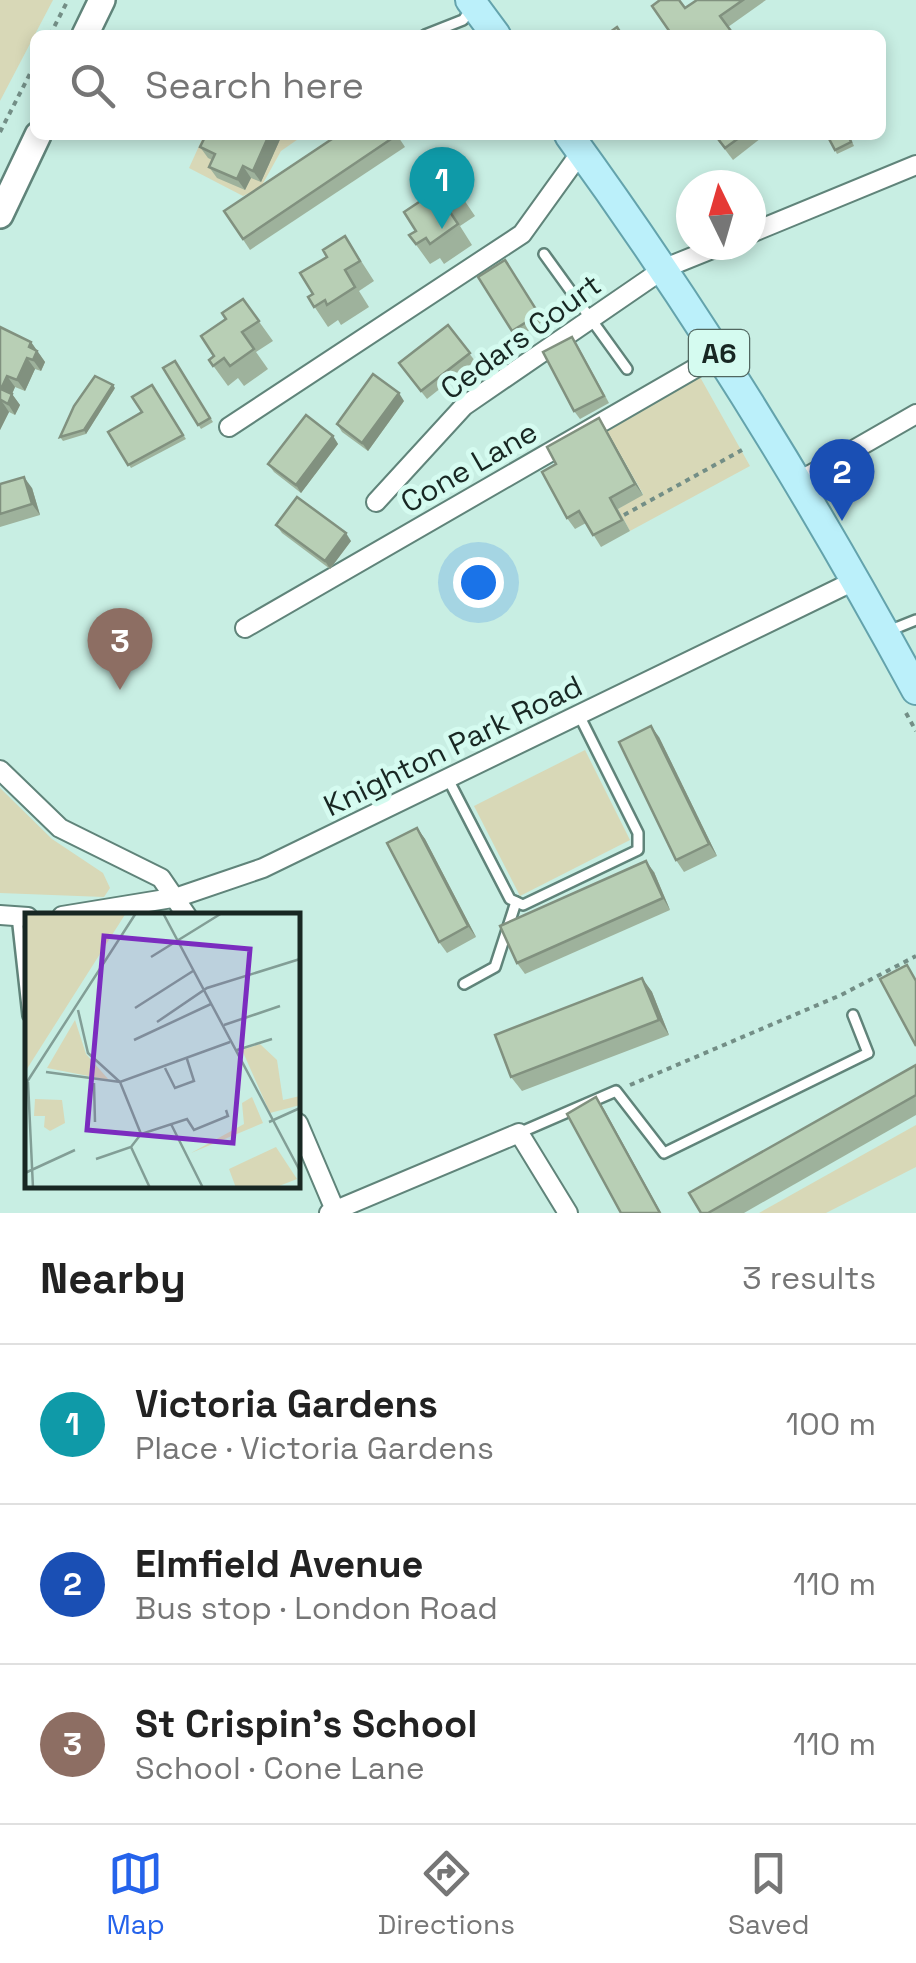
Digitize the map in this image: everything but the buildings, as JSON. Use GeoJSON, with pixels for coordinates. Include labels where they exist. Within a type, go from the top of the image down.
{"type":"FeatureCollection","features":[{"type":"Feature","properties":{"kind":"main road"},"geometry":{"type":"LineString","coordinates":[[88,30],[102,0]]}},
{"type":"Feature","properties":{"kind":"main road"},"geometry":{"type":"LineString","coordinates":[[476,2],[493,30]]}},
{"type":"Feature","properties":{"kind":"main road"},"geometry":{"type":"LineString","coordinates":[[0,216],[36,140]]}},
{"type":"Feature","properties":{"kind":"main road","name":"A6"},"geometry":{"type":"LineString","coordinates":[[575,144],[666,268],[720,354],[916,690]]}},
{"type":"Feature","properties":{"kind":"street"},"geometry":{"type":"LineString","coordinates":[[228,426],[522,234],[575,144]]}},
{"type":"Feature","properties":{"kind":"street"},"geometry":{"type":"LineString","coordinates":[[766,227],[916,165]]}},
{"type":"Feature","properties":{"kind":"street","name":"Cedars Court"},"geometry":{"type":"LineString","coordinates":[[376,502],[464,406],[666,268],[685,260]]}},
{"type":"Feature","properties":{"kind":"street","name":"Cone Lane"},"geometry":{"type":"LineString","coordinates":[[244,628],[720,354]]}},
{"type":"Feature","properties":{"kind":"street"},"geometry":{"type":"LineString","coordinates":[[796,484],[916,414]]}},
{"type":"Feature","properties":{"kind":"street","name":"Knighton Park Road"},"geometry":{"type":"LineString","coordinates":[[80,913],[178,897],[263,868],[854,581]]}},
{"type":"Feature","properties":{"kind":"street"},"geometry":{"type":"LineString","coordinates":[[0,770],[60,828],[161,878],[186,913]]}},
{"type":"Feature","properties":{"kind":"street"},"geometry":{"type":"LineString","coordinates":[[300,1128],[332,1211],[519,1132],[568,1213]]}},
{"type":"Feature","properties":{"kind":"lane"},"geometry":{"type":"LineString","coordinates":[[438,30],[463,20],[476,2]]}},
{"type":"Feature","properties":{"kind":"lane"},"geometry":{"type":"LineString","coordinates":[[544,254],[626,369]]}},
{"type":"Feature","properties":{"kind":"lane"},"geometry":{"type":"LineString","coordinates":[[885,633],[916,620]]}},
{"type":"Feature","properties":{"kind":"lane"},"geometry":{"type":"LineString","coordinates":[[449,781],[510,899],[523,905],[638,850],[638,833],[580,715]]}},
{"type":"Feature","properties":{"kind":"lane"},"geometry":{"type":"LineString","coordinates":[[464,984],[496,968],[516,902]]}},
{"type":"Feature","properties":{"kind":"lane"},"geometry":{"type":"LineString","coordinates":[[15,916],[25,993]]}},
{"type":"Feature","properties":{"kind":"lane"},"geometry":{"type":"LineString","coordinates":[[519,1132],[616,1091],[664,1153],[868,1052],[852,1015]]}},
{"type":"Feature","properties":{"kind":"path"},"geometry":{"type":"LineString","coordinates":[[53,30],[68,0]]}},
{"type":"Feature","properties":{"kind":"path"},"geometry":{"type":"LineString","coordinates":[[0,132],[30,74]]}},
{"type":"Feature","properties":{"kind":"path"},"geometry":{"type":"LineString","coordinates":[[620,508],[623,516],[742,450]]}},
{"type":"Feature","properties":{"kind":"path"},"geometry":{"type":"LineString","coordinates":[[616,1091],[842,995],[916,956]]}},
{"type":"Feature","properties":{"kind":"green space"},"geometry":{"type":"Polygon","coordinates":[[[0,0],[53,0],[37,30],[30,30],[30,44],[0,101],[0,0]]]}},
{"type":"Feature","properties":{"kind":"green space"},"geometry":{"type":"Polygon","coordinates":[[[202,140],[297,140],[281,151],[261,187],[243,196],[189,168],[202,140]]]}},
{"type":"Feature","properties":{"kind":"green space"},"geometry":{"type":"Polygon","coordinates":[[[700,377],[750,466],[630,531],[618,509],[643,494],[606,429],[700,377]]]}},
{"type":"Feature","properties":{"kind":"green space"},"geometry":{"type":"Polygon","coordinates":[[[585,750],[630,840],[520,896],[474,806],[585,750]]]}},
{"type":"Feature","properties":{"kind":"green space"},"geometry":{"type":"Polygon","coordinates":[[[0,788],[52,839],[103,873],[110,888],[104,897],[0,893],[0,788]]]}},
{"type":"Feature","properties":{"kind":"green space"},"geometry":{"type":"Polygon","coordinates":[[[916,1125],[916,1167],[826,1213],[759,1213],[916,1125]]]}},
{"type":"Feature","properties":{"kind":"place","name":"Victoria Gardens"},"geometry":{"type":"Point","coordinates":[442,229]}},
{"type":"Feature","properties":{"kind":"place","name":"Elmfield Avenue"},"geometry":{"type":"Point","coordinates":[842,521]}},
{"type":"Feature","properties":{"kind":"place","name":"St Crispin's School"},"geometry":{"type":"Point","coordinates":[120,690]}}]}
